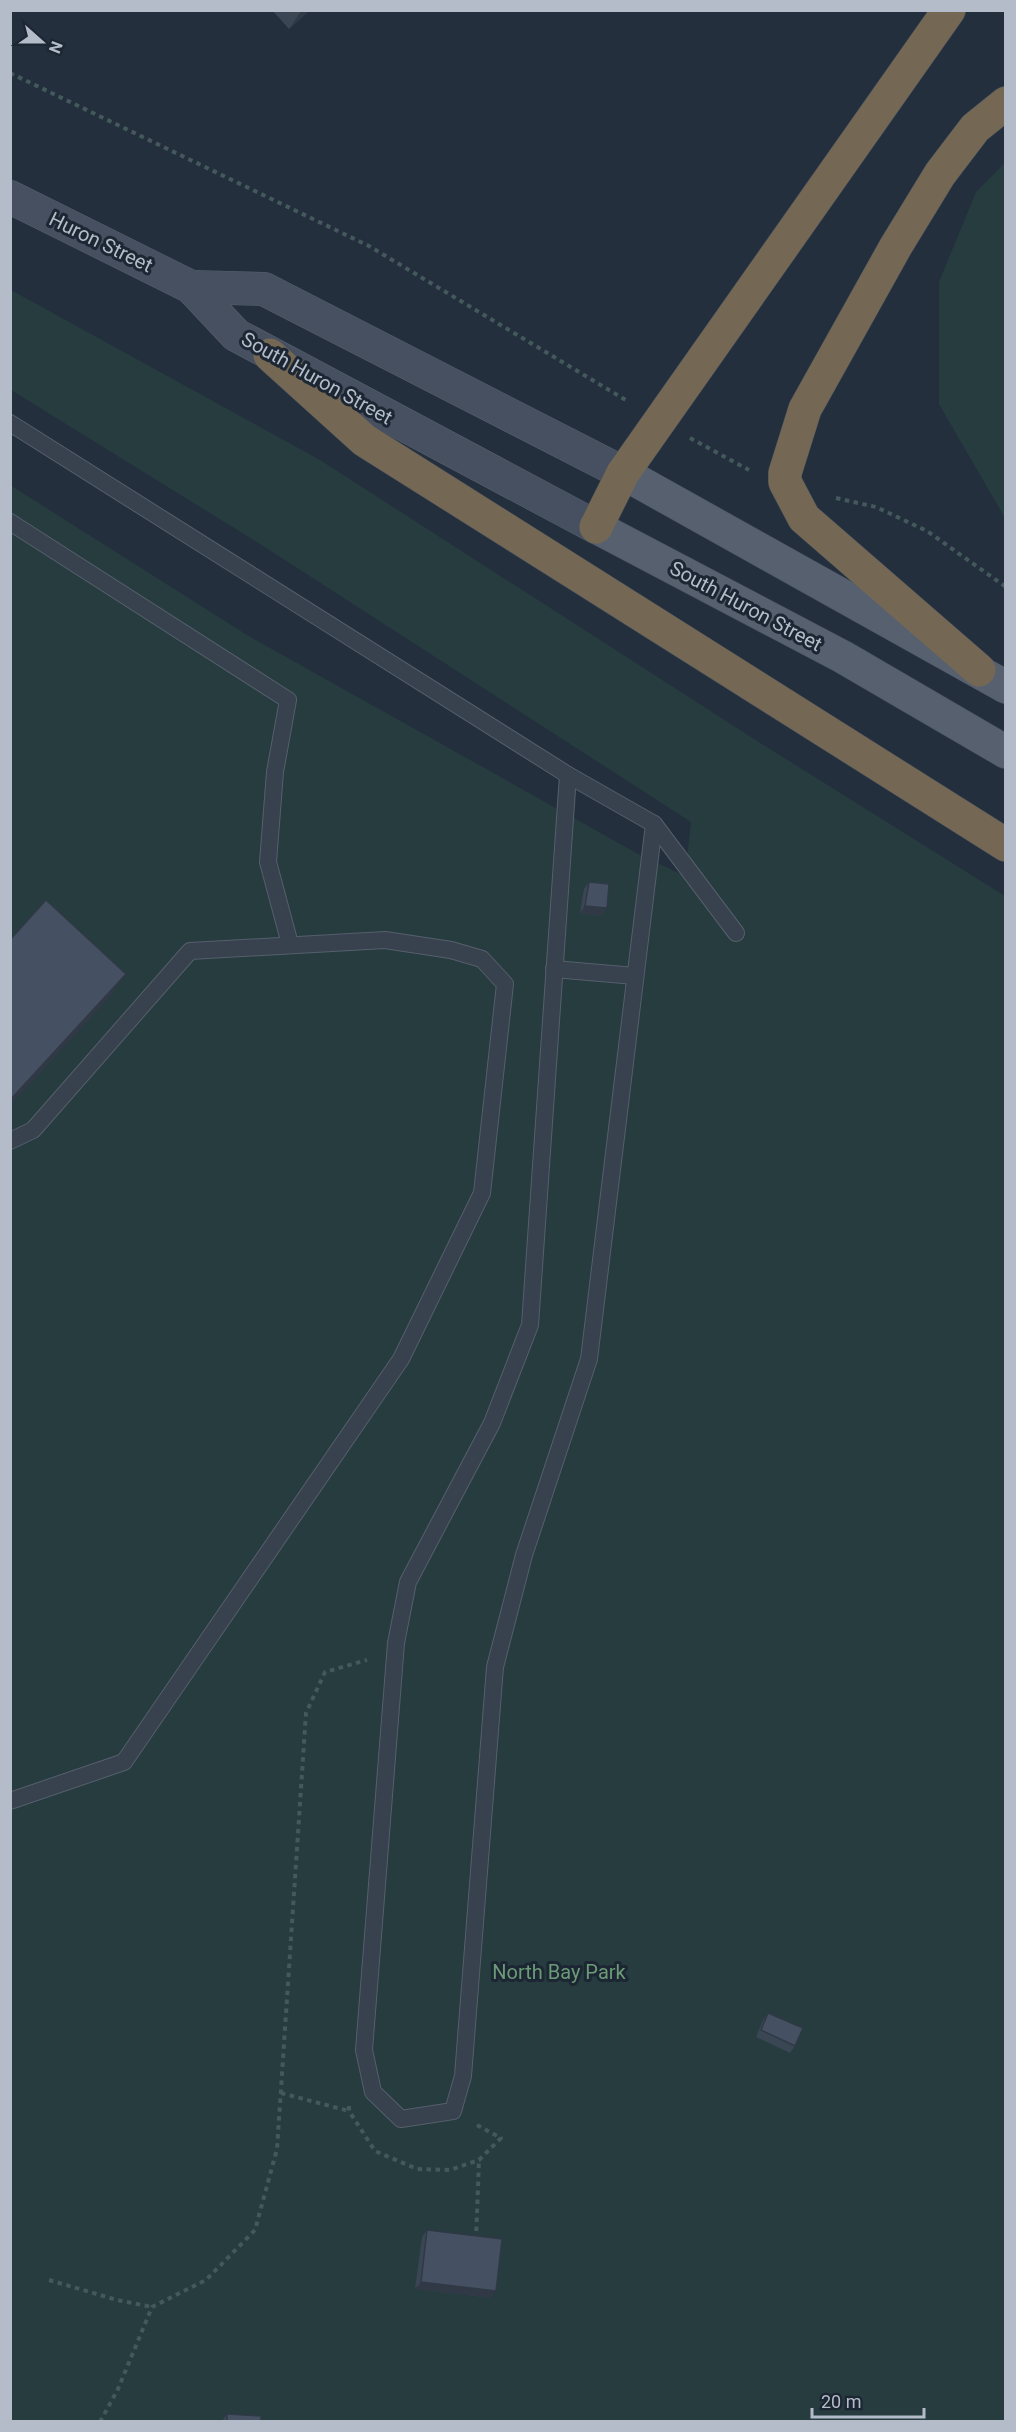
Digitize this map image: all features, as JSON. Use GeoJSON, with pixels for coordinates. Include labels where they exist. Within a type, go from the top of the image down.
{"type":"FeatureCollection","features":[{"type":"Feature","properties":{"kind":"highway"},"geometry":{"type":"LineString","coordinates":[[596,527],[623,473],[949,10]]}},
{"type":"Feature","properties":{"kind":"highway"},"geometry":{"type":"LineString","coordinates":[[992,679],[804,518],[785,482],[785,473],[805,409],[896,246],[940,174],[975,128],[1005,103]]}},
{"type":"Feature","properties":{"kind":"highway"},"geometry":{"type":"LineString","coordinates":[[270,355],[364,440],[1005,844]]}},
{"type":"Feature","properties":{"kind":"main road","name":"Huron Street"},"geometry":{"type":"LineString","coordinates":[[10,197],[191,287]]}},
{"type":"Feature","properties":{"kind":"main road"},"geometry":{"type":"LineString","coordinates":[[191,287],[264,289],[623,473],[992,679]]}},
{"type":"Feature","properties":{"kind":"main road","name":"South Huron Street"},"geometry":{"type":"LineString","coordinates":[[191,287],[236,334],[270,355],[843,657],[1005,753]]}},
{"type":"Feature","properties":{"kind":"lane"},"geometry":{"type":"LineString","coordinates":[[10,423],[568,775],[654,824],[736,933]]}},
{"type":"Feature","properties":{"kind":"lane"},"geometry":{"type":"LineString","coordinates":[[10,522],[288,700],[275,772],[268,862],[290,944]]}},
{"type":"Feature","properties":{"kind":"lane"},"geometry":{"type":"LineString","coordinates":[[568,775],[530,1324],[492,1423],[408,1582],[396,1643],[364,2050],[373,2092],[401,2119],[453,2111],[463,2076],[495,1667],[524,1556],[589,1359],[654,824]]}},
{"type":"Feature","properties":{"kind":"lane"},"geometry":{"type":"LineString","coordinates":[[10,1141],[33,1130],[190,951],[385,940],[451,950],[482,959],[505,984],[482,1193],[401,1359],[124,1762],[10,1801]]}},
{"type":"Feature","properties":{"kind":"lane"},"geometry":{"type":"LineString","coordinates":[[554,969],[635,976]]}},
{"type":"Feature","properties":{"kind":"path"},"geometry":{"type":"LineString","coordinates":[[10,73],[369,246],[622,398]]}},
{"type":"Feature","properties":{"kind":"path"},"geometry":{"type":"LineString","coordinates":[[694,440],[742,467]]}},
{"type":"Feature","properties":{"kind":"path"},"geometry":{"type":"LineString","coordinates":[[832,496],[876,507],[927,531],[1005,587]]}},
{"type":"Feature","properties":{"kind":"path"},"geometry":{"type":"LineString","coordinates":[[49,2280],[117,2300],[152,2307],[206,2280],[255,2230],[277,2149],[306,1713],[325,1672],[368,1660],[394,1667]]}},
{"type":"Feature","properties":{"kind":"path"},"geometry":{"type":"LineString","coordinates":[[280,2093],[349,2111]]}},
{"type":"Feature","properties":{"kind":"path"},"geometry":{"type":"LineString","coordinates":[[476,2243],[479,2160]]}},
{"type":"Feature","properties":{"kind":"path"},"geometry":{"type":"LineString","coordinates":[[100,2421],[118,2389],[152,2307]]}},
{"type":"Feature","properties":{"kind":"green space"},"geometry":{"type":"Polygon","coordinates":[[[1005,163],[1005,518],[939,404],[939,282],[976,192],[1005,163]]]}},
{"type":"Feature","properties":{"kind":"green space","name":"North Bay Park"},"geometry":{"type":"Polygon","coordinates":[[[11,290],[320,460],[754,739],[1005,896],[1005,2421],[11,2421],[10,485],[247,635],[638,854],[685,876],[691,822],[260,544],[11,390],[11,290]]]}},
{"type":"Feature","properties":{"kind":"building"},"geometry":{"type":"Polygon","coordinates":[[[589,882],[609,884],[607,908],[585,906],[589,882]]]}},
{"type":"Feature","properties":{"kind":"building"},"geometry":{"type":"Polygon","coordinates":[[[46,900],[126,974],[10,1100],[10,940],[46,900]]]}},
{"type":"Feature","properties":{"kind":"building"},"geometry":{"type":"Polygon","coordinates":[[[768,2013],[803,2028],[795,2046],[761,2030],[768,2013]]]}},
{"type":"Feature","properties":{"kind":"building"},"geometry":{"type":"Polygon","coordinates":[[[427,2230],[502,2239],[496,2291],[421,2282],[427,2230]]]}},
{"type":"Feature","properties":{"kind":"building"},"geometry":{"type":"Polygon","coordinates":[[[227,2414],[261,2416],[261,2421],[227,2421],[227,2414]]]}}]}
